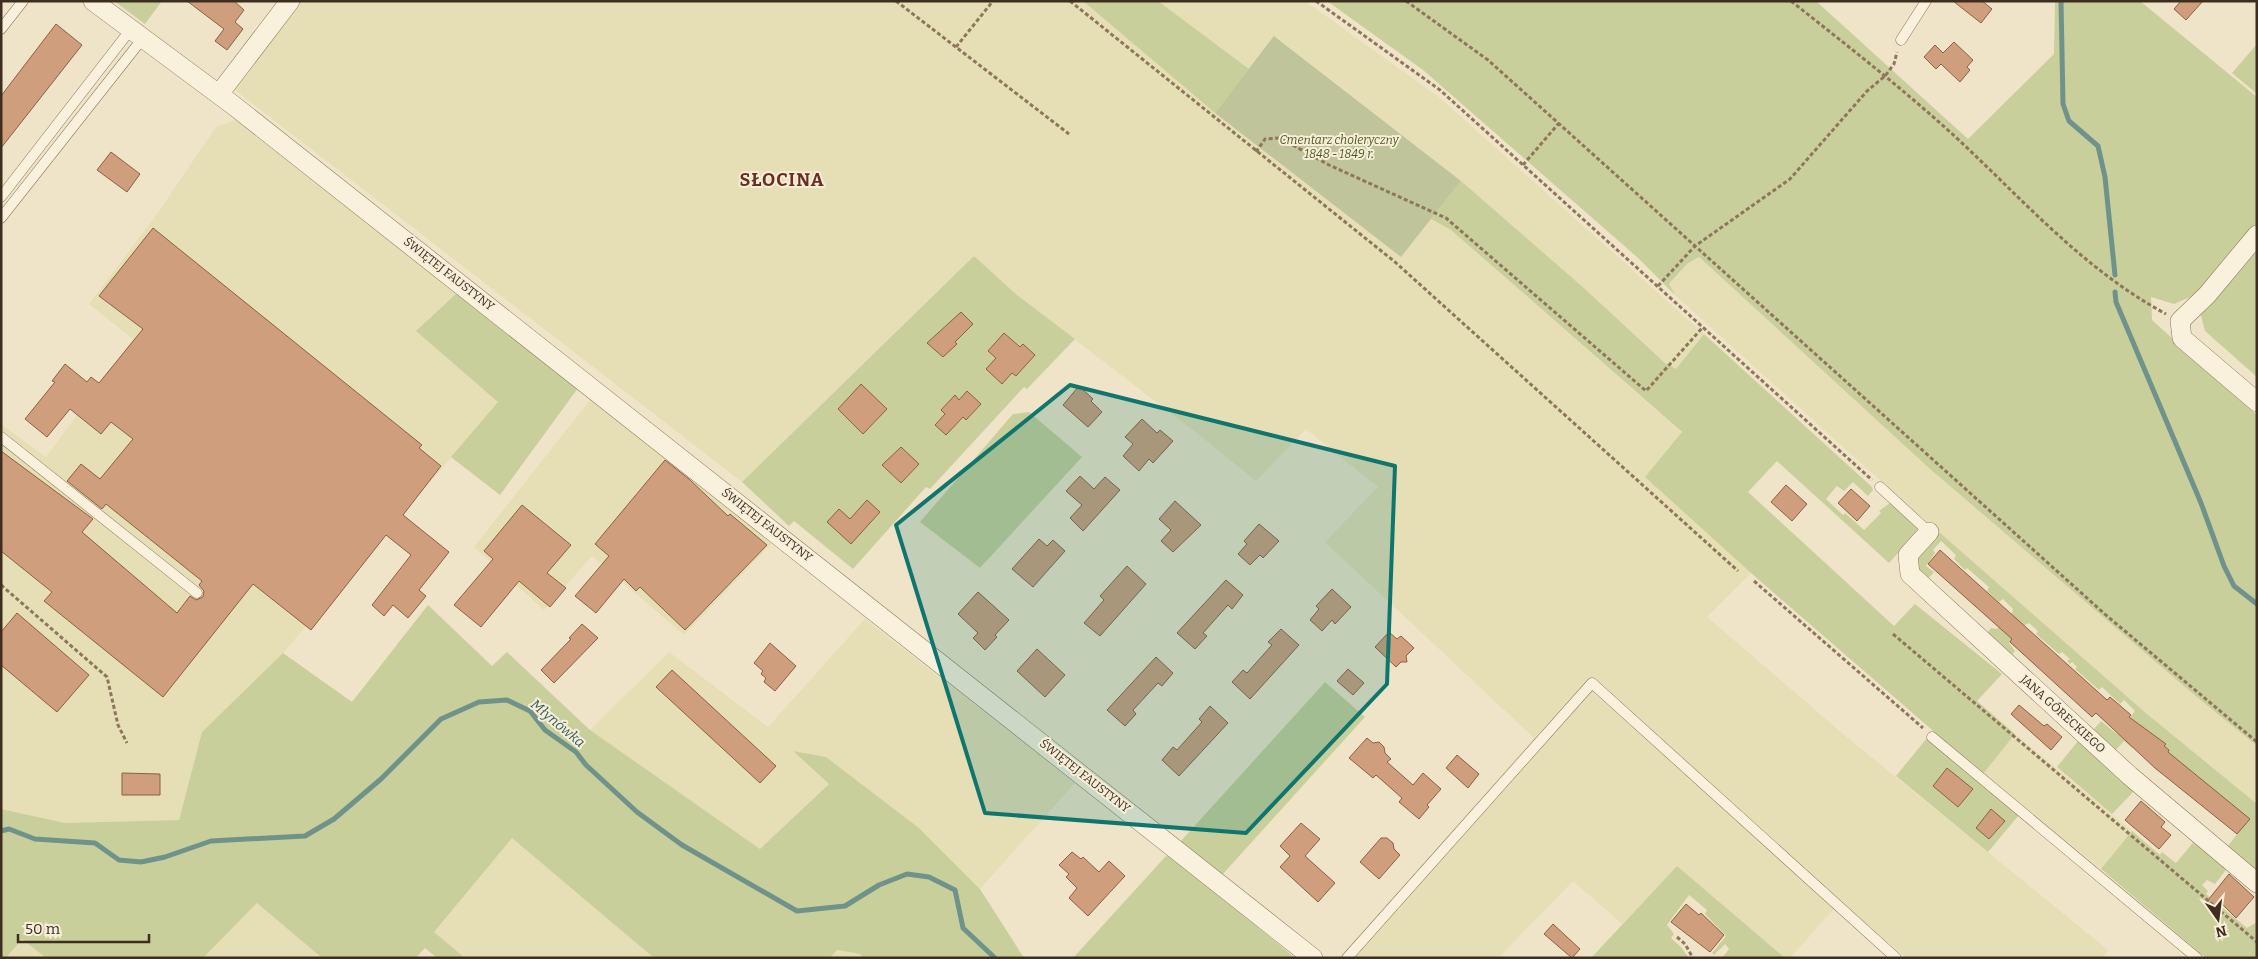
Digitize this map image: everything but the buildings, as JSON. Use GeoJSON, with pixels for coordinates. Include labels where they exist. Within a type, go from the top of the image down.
{"type":"FeatureCollection","features":[{"type":"Feature","properties":{"kind":"street","name":"ŚWIĘTEJ FAUSTYNY"},"geometry":{"type":"LineString","coordinates":[[93,1],[219,94],[584,380],[1313,958]]}},
{"type":"Feature","properties":{"kind":"street"},"geometry":{"type":"LineString","coordinates":[[219,94],[290,1]]}},
{"type":"Feature","properties":{"kind":"street"},"geometry":{"type":"LineString","coordinates":[[2257,235],[2207,295],[2180,321],[2182,338],[2257,402]]}},
{"type":"Feature","properties":{"kind":"street","name":"JANA GÓRECKIEGO"},"geometry":{"type":"LineString","coordinates":[[1929,532],[1908,555],[1910,574],[2130,776],[2257,883]]}},
{"type":"Feature","properties":{"kind":"lane"},"geometry":{"type":"LineString","coordinates":[[1,29],[23,1]]}},
{"type":"Feature","properties":{"kind":"lane"},"geometry":{"type":"LineString","coordinates":[[1901,40],[1926,1]]}},
{"type":"Feature","properties":{"kind":"lane"},"geometry":{"type":"LineString","coordinates":[[1,197],[137,33]]}},
{"type":"Feature","properties":{"kind":"lane"},"geometry":{"type":"LineString","coordinates":[[1,218],[137,33]]}},
{"type":"Feature","properties":{"kind":"lane"},"geometry":{"type":"LineString","coordinates":[[1,437],[197,592]]}},
{"type":"Feature","properties":{"kind":"lane"},"geometry":{"type":"LineString","coordinates":[[1880,487],[1929,532]]}},
{"type":"Feature","properties":{"kind":"lane"},"geometry":{"type":"LineString","coordinates":[[1348,958],[1592,684],[1896,958]]}},
{"type":"Feature","properties":{"kind":"lane"},"geometry":{"type":"LineString","coordinates":[[1932,737],[2198,958]]}},
{"type":"Feature","properties":{"kind":"path"},"geometry":{"type":"LineString","coordinates":[[896,1],[1069,134]]}},
{"type":"Feature","properties":{"kind":"path"},"geometry":{"type":"LineString","coordinates":[[956,47],[993,1]]}},
{"type":"Feature","properties":{"kind":"path"},"geometry":{"type":"LineString","coordinates":[[1070,1],[1395,262],[1738,571]]}},
{"type":"Feature","properties":{"kind":"path"},"geometry":{"type":"LineString","coordinates":[[1316,1],[1440,90],[1880,487]]}},
{"type":"Feature","properties":{"kind":"path"},"geometry":{"type":"LineString","coordinates":[[1406,1],[1488,60],[2107,616],[2257,742]]}},
{"type":"Feature","properties":{"kind":"path"},"geometry":{"type":"LineString","coordinates":[[1791,1],[1885,76],[1960,142],[2068,246],[2144,302],[2180,321]]}},
{"type":"Feature","properties":{"kind":"path"},"geometry":{"type":"LineString","coordinates":[[1658,286],[1694,246],[1790,179],[1867,91],[1885,76],[1894,64],[1901,40]]}},
{"type":"Feature","properties":{"kind":"path"},"geometry":{"type":"LineString","coordinates":[[1523,165],[1558,123]]}},
{"type":"Feature","properties":{"kind":"path"},"geometry":{"type":"LineString","coordinates":[[1256,152],[1265,139],[1280,138],[1329,165],[1446,218],[1646,391],[1703,327]]}},
{"type":"Feature","properties":{"kind":"path"},"geometry":{"type":"LineString","coordinates":[[1754,581],[1932,737]]}},
{"type":"Feature","properties":{"kind":"path"},"geometry":{"type":"LineString","coordinates":[[1,585],[107,677],[118,725],[127,743]]}},
{"type":"Feature","properties":{"kind":"path"},"geometry":{"type":"LineString","coordinates":[[1893,634],[2257,942]]}},
{"type":"Feature","properties":{"kind":"path"},"geometry":{"type":"LineString","coordinates":[[1676,937],[1685,944],[1693,958]]}},
{"type":"Feature","properties":{"kind":"highlighted area"},"geometry":{"type":"Polygon","coordinates":[[[1070,385],[1395,466],[1387,684],[1246,833],[985,813],[896,525],[1070,385]]]}},
{"type":"Feature","properties":{"kind":"shaded area"},"geometry":{"type":"Polygon","coordinates":[[[300,1],[1083,1],[1215,113],[1401,257],[1431,219],[1451,230],[1682,433],[1645,477],[1751,573],[1707,617],[1843,734],[2108,950],[2103,958],[1906,958],[1840,902],[1790,958],[1785,958],[1677,866],[1622,924],[1573,881],[1498,958],[1339,958],[1534,738],[1325,542],[1378,487],[1306,429],[1256,481],[1017,295],[974,256],[742,482],[231,87],[300,1]]]}},
{"type":"Feature","properties":{"kind":"shaded area"},"geometry":{"type":"Polygon","coordinates":[[[1158,1],[1305,1],[1440,98],[1704,334],[1675,370],[1461,181],[1275,36],[1249,69],[1158,1]]]}},
{"type":"Feature","properties":{"kind":"shaded area"},"geometry":{"type":"Polygon","coordinates":[[[235,120],[458,292],[416,331],[499,402],[283,653],[202,732],[179,820],[65,823],[1,809],[1,424],[46,457],[133,339],[89,304],[157,214],[216,127],[235,120]]]}},
{"type":"Feature","properties":{"kind":"shaded area"},"geometry":{"type":"Polygon","coordinates":[[[1699,257],[1930,469],[2192,693],[2257,746],[2257,804],[2076,653],[1863,465],[1675,295],[1669,285],[1687,264],[1699,257]]]}},
{"type":"Feature","properties":{"kind":"shaded area"},"geometry":{"type":"Polygon","coordinates":[[[590,400],[774,541],[684,635],[592,556],[544,610],[474,547],[590,400]]]}},
{"type":"Feature","properties":{"kind":"shaded area"},"geometry":{"type":"Polygon","coordinates":[[[865,619],[1075,783],[980,889],[919,828],[826,757],[794,752],[829,784],[760,849],[590,730],[669,652],[768,727],[865,619]]]}},
{"type":"Feature","properties":{"kind":"shaded area"},"geometry":{"type":"Polygon","coordinates":[[[2015,734],[2132,831],[2101,869],[1983,774],[2015,734]]]}},
{"type":"Feature","properties":{"kind":"shaded area"},"geometry":{"type":"Polygon","coordinates":[[[512,837],[654,958],[465,958],[434,932],[512,837]]]}},
{"type":"Feature","properties":{"kind":"shaded area"},"geometry":{"type":"Polygon","coordinates":[[[257,903],[322,958],[203,958],[257,903]]]}},
{"type":"Feature","properties":{"kind":"shaded area"},"geometry":{"type":"Polygon","coordinates":[[[22,938],[46,958],[6,958],[22,938]]]}},
{"type":"Feature","properties":{"kind":"shaded area"},"geometry":{"type":"Polygon","coordinates":[[[837,950],[860,954],[863,958],[830,958],[837,950]]]}},
{"type":"Feature","properties":{"kind":"green space"},"geometry":{"type":"Polygon","coordinates":[[[114,1],[162,1],[145,24],[114,1]]]}},
{"type":"Feature","properties":{"kind":"green space"},"geometry":{"type":"Polygon","coordinates":[[[1083,1],[1158,1],[1249,69],[1215,113],[1083,1]]]}},
{"type":"Feature","properties":{"kind":"green space"},"geometry":{"type":"Polygon","coordinates":[[[1327,1],[1816,1],[1968,139],[2054,54],[2055,1],[2140,1],[2257,97],[2257,229],[2197,294],[2174,304],[2151,297],[2152,320],[2257,415],[2257,746],[2192,693],[1930,469],[1699,257],[1687,264],[1669,284],[1675,295],[1637,257],[1423,70],[1327,1]]]}},
{"type":"Feature","properties":{"kind":"green space","name":"Cmentarz choleryczny 1848 - 1849 r."},"geometry":{"type":"Polygon","coordinates":[[[1274,36],[1461,181],[1401,257],[1215,113],[1274,36]]]}},
{"type":"Feature","properties":{"kind":"green space"},"geometry":{"type":"Polygon","coordinates":[[[2257,44],[2257,94],[2232,73],[2257,44]]]}},
{"type":"Feature","properties":{"kind":"green space"},"geometry":{"type":"Polygon","coordinates":[[[1461,181],[1585,289],[1665,363],[1676,369],[1704,334],[1872,487],[1873,490],[1868,496],[1853,482],[1844,491],[1837,486],[1826,499],[1843,515],[1845,513],[1864,530],[1881,513],[1879,511],[1890,503],[1919,530],[1889,563],[1777,461],[1748,492],[1894,626],[1915,604],[2002,674],[1977,701],[2015,734],[1983,774],[1751,573],[1645,477],[1682,432],[1451,230],[1431,219],[1461,181]]]}},
{"type":"Feature","properties":{"kind":"green space"},"geometry":{"type":"Polygon","coordinates":[[[2257,246],[2257,377],[2205,331],[2200,312],[2257,246]]]}},
{"type":"Feature","properties":{"kind":"green space"},"geometry":{"type":"Polygon","coordinates":[[[974,256],[1017,295],[1075,339],[1027,389],[1024,387],[930,489],[926,487],[853,569],[794,521],[789,526],[742,482],[974,256]]]}},
{"type":"Feature","properties":{"kind":"green space"},"geometry":{"type":"Polygon","coordinates":[[[458,292],[578,388],[500,495],[451,457],[498,402],[416,331],[458,292]]]}},
{"type":"Feature","properties":{"kind":"green space"},"geometry":{"type":"Polygon","coordinates":[[[1029,412],[1082,457],[980,568],[920,522],[1013,414],[1029,412]]]}},
{"type":"Feature","properties":{"kind":"green space"},"geometry":{"type":"Polygon","coordinates":[[[1939,532],[2147,714],[2257,804],[2257,877],[2224,851],[2249,819],[2175,758],[2162,774],[2155,768],[2169,750],[2164,746],[2166,744],[2146,731],[2132,748],[2124,741],[2116,750],[2093,730],[2101,721],[2117,734],[2135,711],[2124,700],[2120,704],[2102,687],[2099,690],[2075,669],[2077,667],[2072,662],[2070,664],[2067,661],[2070,659],[2062,652],[2059,654],[2036,634],[2038,631],[2029,623],[2009,643],[2015,651],[2010,657],[1987,633],[1991,628],[1997,629],[2012,613],[2013,609],[2003,599],[1999,602],[1987,591],[1989,587],[1967,568],[1965,570],[1954,559],[1956,555],[1941,541],[1933,550],[1935,553],[1926,566],[1934,572],[1926,581],[1919,575],[1917,557],[1939,532]]]}},
{"type":"Feature","properties":{"kind":"green space"},"geometry":{"type":"Polygon","coordinates":[[[428,605],[492,666],[507,652],[590,730],[760,849],[829,784],[793,751],[826,757],[919,828],[980,889],[1024,958],[863,958],[860,954],[837,950],[830,958],[654,958],[512,838],[434,932],[465,958],[437,958],[425,948],[416,958],[322,958],[257,903],[203,958],[46,958],[22,939],[6,958],[1,958],[1,809],[65,823],[179,820],[202,732],[283,653],[352,702],[428,605]]]}},
{"type":"Feature","properties":{"kind":"green space"},"geometry":{"type":"Polygon","coordinates":[[[1325,682],[1365,717],[1222,875],[1180,842],[1325,682]]]}},
{"type":"Feature","properties":{"kind":"green space"},"geometry":{"type":"Polygon","coordinates":[[[1927,738],[2019,815],[1988,852],[1896,776],[1927,738]]]}},
{"type":"Feature","properties":{"kind":"green space"},"geometry":{"type":"Polygon","coordinates":[[[2078,741],[2135,790],[2112,814],[2057,767],[2078,741]]]}},
{"type":"Feature","properties":{"kind":"green space"},"geometry":{"type":"Polygon","coordinates":[[[2132,831],[2160,855],[2162,852],[2176,863],[2196,839],[2229,866],[2215,884],[2207,880],[2202,885],[2208,891],[2206,894],[2247,928],[2257,922],[2257,958],[2206,958],[2101,869],[2132,831]]]}},
{"type":"Feature","properties":{"kind":"green space"},"geometry":{"type":"Polygon","coordinates":[[[1166,856],[1173,857],[1295,958],[1073,958],[1166,856]]]}},
{"type":"Feature","properties":{"kind":"green space"},"geometry":{"type":"Polygon","coordinates":[[[1677,866],[1785,958],[1722,958],[1729,949],[1725,944],[1714,955],[1712,953],[1726,936],[1705,914],[1707,910],[1689,895],[1667,925],[1674,934],[1671,938],[1689,958],[1591,958],[1677,866]]]}},
{"type":"Feature","properties":{"kind":"waterway"},"geometry":{"type":"LineString","coordinates":[[2061,1],[2063,104],[2069,121],[2098,146],[2105,177],[2115,275]]}},
{"type":"Feature","properties":{"kind":"waterway"},"geometry":{"type":"LineString","coordinates":[[2115,292],[2116,302],[2201,503],[2224,566],[2234,586],[2257,604]]}},
{"type":"Feature","properties":{"kind":"waterway","name":"Młynówka"},"geometry":{"type":"LineString","coordinates":[[1,831],[9,829],[35,839],[95,843],[119,860],[141,862],[165,857],[211,841],[305,836],[334,819],[381,779],[441,719],[479,702],[507,700],[530,711],[545,730],[576,752],[586,765],[637,812],[682,845],[797,911],[845,906],[879,885],[907,874],[929,877],[955,890],[963,928],[995,958]]}},
{"type":"Feature","properties":{"kind":"district","name":"SŁOCINA"},"geometry":{"type":"Point","coordinates":[782,180]}}]}
